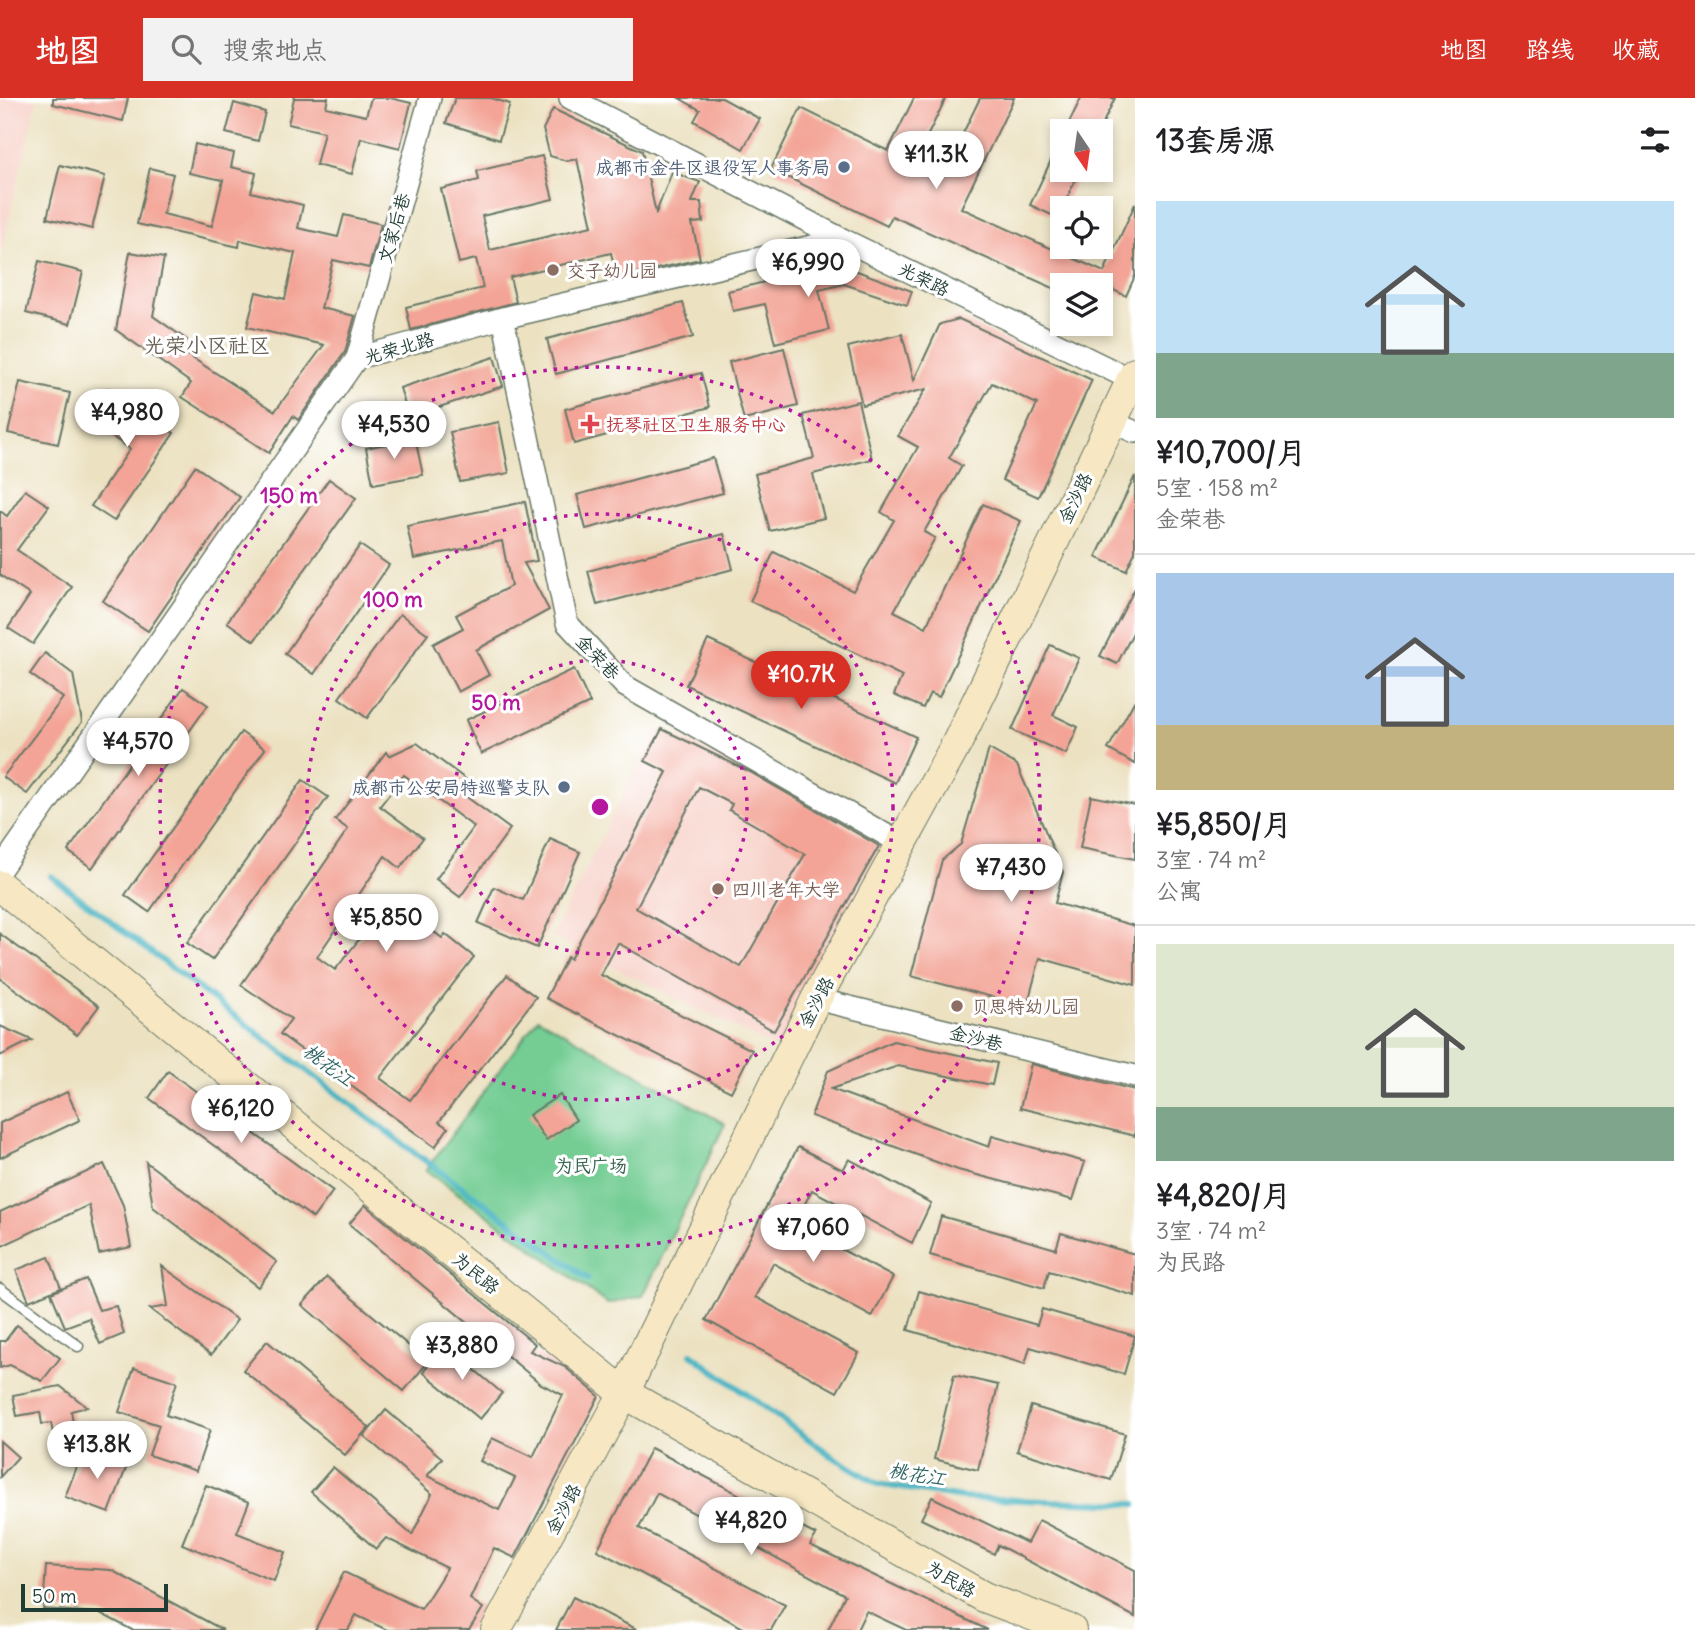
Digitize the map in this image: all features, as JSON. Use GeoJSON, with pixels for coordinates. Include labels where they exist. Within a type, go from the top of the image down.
{"type":"FeatureCollection","features":[{"type":"Feature","properties":{"kind":"street","name":"文家后巷"},"geometry":{"type":"LineString","coordinates":[[357,358],[430,98]]}},
{"type":"Feature","properties":{"kind":"street","name":"光荣路"},"geometry":{"type":"LineString","coordinates":[[570,98],[842,239],[1133,377]]}},
{"type":"Feature","properties":{"kind":"street","name":"光荣北路"},"geometry":{"type":"LineString","coordinates":[[0,870],[357,358],[503,318],[842,239]]}},
{"type":"Feature","properties":{"kind":"street","name":"金荣巷"},"geometry":{"type":"LineString","coordinates":[[503,318],[567,623],[625,686],[902,844]]}},
{"type":"Feature","properties":{"kind":"street","name":"金沙路"},"geometry":{"type":"LineString","coordinates":[[496,1630],[624,1393],[816,999],[956,745],[1124,427],[1133,377]]}},
{"type":"Feature","properties":{"kind":"street","name":"为民路"},"geometry":{"type":"LineString","coordinates":[[0,886],[624,1393],[984,1597],[1065,1629]]}},
{"type":"Feature","properties":{"kind":"street","name":"金沙巷"},"geometry":{"type":"LineString","coordinates":[[816,999],[1135,1076]]}},
{"type":"Feature","properties":{"kind":"lane"},"geometry":{"type":"LineString","coordinates":[[0,1289],[78,1346]]}},
{"type":"Feature","properties":{"kind":"shaded area"},"geometry":{"type":"Polygon","coordinates":[[[0,98],[37,98],[0,257],[0,98]]]}},
{"type":"Feature","properties":{"kind":"shaded area","name":"四川老年大学"},"geometry":{"type":"Polygon","coordinates":[[[656,729],[883,841],[779,1049],[552,937],[656,729]]]}},
{"type":"Feature","properties":{"kind":"green space","name":"为民广场"},"geometry":{"type":"Polygon","coordinates":[[[538,1018],[725,1124],[643,1296],[608,1304],[426,1170],[538,1018]]]}},
{"type":"Feature","properties":{"kind":"building"},"geometry":{"type":"Polygon","coordinates":[[[53,98],[128,98],[123,121],[53,104],[53,98]]]}},
{"type":"Feature","properties":{"kind":"building"},"geometry":{"type":"Polygon","coordinates":[[[294,98],[328,98],[326,107],[366,116],[371,98],[390,98],[411,103],[400,148],[361,138],[352,174],[316,165],[324,132],[288,124],[294,98]]]}},
{"type":"Feature","properties":{"kind":"building"},"geometry":{"type":"Polygon","coordinates":[[[455,98],[491,98],[510,104],[499,140],[446,123],[455,98]]]}},
{"type":"Feature","properties":{"kind":"building"},"geometry":{"type":"Polygon","coordinates":[[[679,98],[722,98],[760,119],[743,149],[694,121],[700,110],[679,98]]]}},
{"type":"Feature","properties":{"kind":"building"},"geometry":{"type":"Polygon","coordinates":[[[914,98],[946,98],[914,163],[942,177],[980,98],[1014,98],[961,208],[1050,248],[1050,259],[1075,259],[1104,272],[1110,259],[1113,259],[1113,252],[1135,204],[1135,276],[1126,296],[1113,290],[1113,273],[1050,273],[1050,287],[892,216],[887,226],[771,169],[801,108],[888,151],[914,98]]]}},
{"type":"Feature","properties":{"kind":"building"},"geometry":{"type":"Polygon","coordinates":[[[1081,98],[1115,98],[1105,119],[1071,119],[1081,98]]]}},
{"type":"Feature","properties":{"kind":"building"},"geometry":{"type":"Polygon","coordinates":[[[234,103],[265,112],[258,141],[226,133],[234,103]]]}},
{"type":"Feature","properties":{"kind":"building"},"geometry":{"type":"Polygon","coordinates":[[[553,109],[642,151],[656,213],[672,172],[700,182],[692,202],[701,202],[703,222],[692,223],[700,259],[617,278],[611,253],[510,277],[516,302],[411,330],[406,307],[483,288],[476,259],[459,263],[441,189],[479,180],[477,171],[542,156],[553,199],[482,216],[490,250],[592,226],[577,159],[567,161],[550,156],[543,129],[553,109]]]}},
{"type":"Feature","properties":{"kind":"building"},"geometry":{"type":"Polygon","coordinates":[[[195,144],[234,153],[231,167],[256,173],[251,192],[303,205],[298,228],[338,237],[344,215],[381,224],[369,268],[333,260],[321,308],[355,316],[345,352],[298,420],[293,416],[269,453],[182,397],[191,383],[116,330],[130,252],[164,258],[153,316],[187,340],[180,350],[275,411],[324,345],[247,327],[256,292],[285,299],[295,253],[240,240],[239,247],[137,224],[150,168],[173,174],[163,214],[212,226],[223,180],[189,173],[195,144]]]}},
{"type":"Feature","properties":{"kind":"building"},"geometry":{"type":"Polygon","coordinates":[[[1050,162],[1050,182],[1074,182],[1068,196],[1050,196],[1050,214],[1030,205],[1050,162]]]}},
{"type":"Feature","properties":{"kind":"building"},"geometry":{"type":"Polygon","coordinates":[[[60,165],[105,176],[92,229],[47,218],[60,165]]]}},
{"type":"Feature","properties":{"kind":"building"},"geometry":{"type":"Polygon","coordinates":[[[39,261],[83,272],[70,324],[26,313],[39,261]]]}},
{"type":"Feature","properties":{"kind":"building"},"geometry":{"type":"Polygon","coordinates":[[[838,264],[912,291],[907,305],[844,284],[819,290],[829,330],[775,343],[765,304],[733,311],[728,291],[838,264]]]}},
{"type":"Feature","properties":{"kind":"building"},"geometry":{"type":"Polygon","coordinates":[[[683,303],[693,337],[556,374],[547,339],[683,303]]]}},
{"type":"Feature","properties":{"kind":"building"},"geometry":{"type":"Polygon","coordinates":[[[959,319],[1092,380],[1038,497],[1002,480],[1037,404],[992,383],[949,458],[962,466],[924,532],[935,538],[894,611],[926,627],[983,504],[1021,521],[939,697],[930,693],[923,708],[894,695],[902,676],[750,601],[774,552],[853,591],[894,520],[881,512],[918,447],[898,436],[926,389],[862,405],[848,347],[902,334],[914,380],[940,324],[959,319]]]}},
{"type":"Feature","properties":{"kind":"building"},"geometry":{"type":"Polygon","coordinates":[[[784,348],[798,406],[744,420],[729,362],[784,348]]]}},
{"type":"Feature","properties":{"kind":"building"},"geometry":{"type":"Polygon","coordinates":[[[494,357],[503,386],[409,417],[400,388],[494,357]]]}},
{"type":"Feature","properties":{"kind":"building"},"geometry":{"type":"Polygon","coordinates":[[[701,373],[710,407],[574,444],[565,409],[701,373]]]}},
{"type":"Feature","properties":{"kind":"building"},"geometry":{"type":"Polygon","coordinates":[[[20,382],[70,393],[58,444],[8,433],[20,382]]]}},
{"type":"Feature","properties":{"kind":"building"},"geometry":{"type":"Polygon","coordinates":[[[108,388],[174,433],[114,521],[91,506],[130,449],[87,420],[108,388]]]}},
{"type":"Feature","properties":{"kind":"building"},"geometry":{"type":"Polygon","coordinates":[[[858,401],[872,459],[813,474],[824,518],[770,531],[755,474],[814,458],[803,415],[858,401]]]}},
{"type":"Feature","properties":{"kind":"building"},"geometry":{"type":"Polygon","coordinates":[[[499,422],[509,473],[460,482],[450,432],[499,422]]]}},
{"type":"Feature","properties":{"kind":"building"},"geometry":{"type":"Polygon","coordinates":[[[415,438],[423,475],[373,484],[366,448],[415,438]]]}},
{"type":"Feature","properties":{"kind":"building"},"geometry":{"type":"Polygon","coordinates":[[[713,458],[723,493],[586,529],[577,495],[713,458]]]}},
{"type":"Feature","properties":{"kind":"building"},"geometry":{"type":"Polygon","coordinates":[[[195,466],[240,497],[148,631],[103,601],[195,466]]]}},
{"type":"Feature","properties":{"kind":"building"},"geometry":{"type":"Polygon","coordinates":[[[1135,476],[1135,552],[1126,571],[1096,557],[1135,476]]]}},
{"type":"Feature","properties":{"kind":"building"},"geometry":{"type":"Polygon","coordinates":[[[329,479],[356,498],[254,641],[227,622],[329,479]]]}},
{"type":"Feature","properties":{"kind":"building"},"geometry":{"type":"Polygon","coordinates":[[[25,490],[49,506],[17,550],[72,587],[33,644],[8,628],[30,595],[0,575],[0,511],[7,516],[25,490]]]}},
{"type":"Feature","properties":{"kind":"building"},"geometry":{"type":"Polygon","coordinates":[[[525,502],[537,561],[524,563],[549,610],[476,650],[489,675],[458,692],[433,644],[463,628],[456,615],[511,586],[502,541],[414,559],[407,526],[525,502]]]}},
{"type":"Feature","properties":{"kind":"building"},"geometry":{"type":"Polygon","coordinates":[[[724,534],[733,569],[597,605],[588,571],[724,534]]]}},
{"type":"Feature","properties":{"kind":"building"},"geometry":{"type":"Polygon","coordinates":[[[360,545],[389,565],[314,674],[285,654],[360,545]]]}},
{"type":"Feature","properties":{"kind":"building"},"geometry":{"type":"Polygon","coordinates":[[[1135,588],[1135,629],[1117,664],[1100,656],[1135,588]]]}},
{"type":"Feature","properties":{"kind":"building"},"geometry":{"type":"Polygon","coordinates":[[[400,614],[428,634],[367,718],[339,698],[400,614]]]}},
{"type":"Feature","properties":{"kind":"building"},"geometry":{"type":"Polygon","coordinates":[[[708,640],[916,737],[895,783],[686,685],[708,640]]]}},
{"type":"Feature","properties":{"kind":"building"},"geometry":{"type":"Polygon","coordinates":[[[1050,645],[1079,658],[1053,715],[1078,727],[1066,754],[1012,730],[1050,645]]]}},
{"type":"Feature","properties":{"kind":"building"},"geometry":{"type":"Polygon","coordinates":[[[45,653],[73,674],[82,722],[27,794],[3,777],[63,698],[30,674],[45,653]]]}},
{"type":"Feature","properties":{"kind":"building"},"geometry":{"type":"Polygon","coordinates":[[[574,669],[590,703],[481,754],[466,720],[574,669]]]}},
{"type":"Feature","properties":{"kind":"building"},"geometry":{"type":"Polygon","coordinates":[[[183,688],[208,705],[92,868],[68,851],[183,688]]]}},
{"type":"Feature","properties":{"kind":"building"},"geometry":{"type":"Polygon","coordinates":[[[1135,700],[1135,764],[1108,749],[1135,700]]]}},
{"type":"Feature","properties":{"kind":"building"},"geometry":{"type":"Polygon","coordinates":[[[662,729],[750,772],[879,846],[774,1031],[618,943],[601,975],[752,1050],[731,1092],[546,998],[567,957],[570,959],[667,772],[645,761],[662,729]],[[699,787],[636,908],[741,967],[805,854],[729,810],[732,804],[699,787]]]}},
{"type":"Feature","properties":{"kind":"building"},"geometry":{"type":"Polygon","coordinates":[[[241,732],[265,749],[149,912],[125,895],[241,732]]]}},
{"type":"Feature","properties":{"kind":"building"},"geometry":{"type":"Polygon","coordinates":[[[417,743],[472,784],[464,795],[510,829],[460,897],[436,879],[474,827],[404,775],[380,806],[423,838],[400,868],[385,856],[317,957],[335,970],[391,899],[442,938],[445,934],[474,957],[380,1078],[410,1100],[507,975],[536,997],[439,1122],[448,1128],[435,1147],[280,1034],[291,1019],[241,985],[348,829],[335,820],[386,752],[389,756],[417,743]]]}},
{"type":"Feature","properties":{"kind":"building"},"geometry":{"type":"Polygon","coordinates":[[[989,749],[1017,765],[1063,872],[1055,903],[1135,926],[1135,985],[1040,958],[1027,1006],[911,976],[942,860],[961,844],[989,749]]]}},
{"type":"Feature","properties":{"kind":"building"},"geometry":{"type":"Polygon","coordinates":[[[303,780],[328,797],[212,960],[187,943],[303,780]]]}},
{"type":"Feature","properties":{"kind":"building"},"geometry":{"type":"Polygon","coordinates":[[[1091,796],[1135,805],[1135,859],[1080,848],[1091,796]]]}},
{"type":"Feature","properties":{"kind":"building"},"geometry":{"type":"Polygon","coordinates":[[[550,839],[580,852],[537,948],[478,923],[494,887],[523,900],[550,839]]]}},
{"type":"Feature","properties":{"kind":"building"},"geometry":{"type":"Polygon","coordinates":[[[0,934],[99,1006],[77,1035],[0,978],[0,934]]]}},
{"type":"Feature","properties":{"kind":"building"},"geometry":{"type":"Polygon","coordinates":[[[0,1026],[32,1040],[0,1056],[0,1026]]]}},
{"type":"Feature","properties":{"kind":"building"},"geometry":{"type":"Polygon","coordinates":[[[893,1041],[997,1063],[992,1085],[898,1066],[831,1089],[989,1147],[992,1136],[1085,1162],[1073,1200],[958,1170],[811,1116],[828,1071],[893,1041]]]}},
{"type":"Feature","properties":{"kind":"building"},"geometry":{"type":"Polygon","coordinates":[[[1031,1064],[1135,1090],[1135,1136],[1020,1108],[1031,1064]]]}},
{"type":"Feature","properties":{"kind":"building"},"geometry":{"type":"Polygon","coordinates":[[[168,1071],[333,1191],[313,1218],[149,1098],[168,1071]]]}},
{"type":"Feature","properties":{"kind":"building"},"geometry":{"type":"Polygon","coordinates":[[[67,1092],[80,1120],[0,1158],[0,1123],[67,1092]]]}},
{"type":"Feature","properties":{"kind":"building"},"geometry":{"type":"Polygon","coordinates":[[[560,1095],[576,1120],[546,1140],[529,1115],[560,1095]]]}},
{"type":"Feature","properties":{"kind":"building"},"geometry":{"type":"Polygon","coordinates":[[[798,1147],[843,1170],[849,1159],[931,1203],[912,1243],[812,1190],[794,1224],[893,1277],[872,1317],[773,1263],[755,1297],[859,1353],[837,1392],[706,1320],[798,1147]]]}},
{"type":"Feature","properties":{"kind":"building"},"geometry":{"type":"Polygon","coordinates":[[[146,1162],[277,1262],[258,1287],[153,1207],[146,1162]]]}},
{"type":"Feature","properties":{"kind":"building"},"geometry":{"type":"Polygon","coordinates":[[[104,1164],[123,1205],[131,1247],[99,1254],[89,1205],[0,1247],[0,1212],[104,1164]]]}},
{"type":"Feature","properties":{"kind":"building"},"geometry":{"type":"Polygon","coordinates":[[[365,1205],[535,1344],[530,1351],[565,1367],[599,1396],[515,1558],[494,1548],[470,1599],[483,1608],[469,1630],[387,1630],[356,1615],[348,1630],[315,1630],[344,1572],[421,1609],[447,1568],[386,1538],[376,1549],[311,1492],[333,1467],[412,1535],[432,1494],[364,1436],[386,1410],[442,1458],[427,1476],[499,1510],[515,1478],[480,1461],[492,1438],[533,1457],[563,1395],[541,1384],[349,1224],[365,1205]]]}},
{"type":"Feature","properties":{"kind":"building"},"geometry":{"type":"Polygon","coordinates":[[[941,1216],[1056,1249],[1061,1233],[1135,1254],[1135,1296],[1049,1271],[1044,1288],[930,1255],[941,1216]]]}},
{"type":"Feature","properties":{"kind":"building"},"geometry":{"type":"Polygon","coordinates":[[[49,1257],[61,1288],[29,1301],[16,1270],[49,1257]]]}},
{"type":"Feature","properties":{"kind":"building"},"geometry":{"type":"Polygon","coordinates":[[[162,1266],[237,1320],[211,1355],[150,1309],[168,1306],[162,1266]]]}},
{"type":"Feature","properties":{"kind":"building"},"geometry":{"type":"Polygon","coordinates":[[[327,1277],[428,1362],[404,1391],[302,1305],[327,1277]]]}},
{"type":"Feature","properties":{"kind":"building"},"geometry":{"type":"Polygon","coordinates":[[[86,1279],[99,1310],[116,1306],[124,1334],[100,1344],[89,1318],[65,1327],[51,1293],[86,1279]]]}},
{"type":"Feature","properties":{"kind":"building"},"geometry":{"type":"Polygon","coordinates":[[[919,1291],[1037,1325],[1042,1309],[1135,1336],[1124,1374],[1030,1347],[1025,1364],[908,1330],[919,1291]]]}},
{"type":"Feature","properties":{"kind":"building"},"geometry":{"type":"Polygon","coordinates":[[[17,1325],[60,1358],[42,1381],[10,1365],[0,1368],[0,1341],[5,1341],[17,1325]]]}},
{"type":"Feature","properties":{"kind":"building"},"geometry":{"type":"Polygon","coordinates":[[[267,1341],[369,1427],[345,1455],[243,1370],[267,1341]]]}},
{"type":"Feature","properties":{"kind":"building"},"geometry":{"type":"Polygon","coordinates":[[[445,1345],[502,1393],[480,1419],[423,1372],[445,1345]]]}},
{"type":"Feature","properties":{"kind":"building"},"geometry":{"type":"Polygon","coordinates":[[[134,1368],[177,1382],[166,1415],[210,1430],[196,1471],[149,1455],[159,1425],[119,1412],[134,1368]]]}},
{"type":"Feature","properties":{"kind":"building"},"geometry":{"type":"Polygon","coordinates":[[[954,1375],[998,1385],[978,1470],[934,1459],[954,1375]]]}},
{"type":"Feature","properties":{"kind":"building"},"geometry":{"type":"Polygon","coordinates":[[[60,1386],[87,1407],[71,1411],[75,1435],[54,1438],[51,1423],[42,1424],[40,1412],[17,1416],[13,1395],[60,1386]]]}},
{"type":"Feature","properties":{"kind":"building"},"geometry":{"type":"Polygon","coordinates":[[[1031,1406],[1125,1434],[1111,1480],[1017,1451],[1031,1406]]]}},
{"type":"Feature","properties":{"kind":"building"},"geometry":{"type":"Polygon","coordinates":[[[0,1441],[18,1457],[0,1477],[0,1441]]]}},
{"type":"Feature","properties":{"kind":"building"},"geometry":{"type":"Polygon","coordinates":[[[85,1446],[96,1451],[100,1469],[105,1454],[128,1463],[109,1513],[65,1497],[85,1446]]]}},
{"type":"Feature","properties":{"kind":"building"},"geometry":{"type":"Polygon","coordinates":[[[651,1448],[816,1535],[810,1545],[988,1630],[906,1630],[866,1611],[857,1630],[828,1630],[845,1595],[657,1493],[639,1528],[785,1605],[771,1630],[747,1630],[597,1550],[651,1448]]]}},
{"type":"Feature","properties":{"kind":"building"},"geometry":{"type":"Polygon","coordinates":[[[206,1485],[249,1502],[237,1533],[285,1552],[274,1581],[182,1544],[206,1485]]]}},
{"type":"Feature","properties":{"kind":"building"},"geometry":{"type":"Polygon","coordinates":[[[932,1497],[1027,1543],[1039,1520],[1135,1570],[1135,1617],[998,1545],[994,1554],[921,1519],[932,1497]]]}},
{"type":"Feature","properties":{"kind":"building"},"geometry":{"type":"Polygon","coordinates":[[[46,1566],[111,1570],[223,1630],[132,1630],[100,1613],[43,1609],[46,1566]]]}},
{"type":"Feature","properties":{"kind":"building"},"geometry":{"type":"Polygon","coordinates":[[[573,1597],[638,1630],[556,1630],[573,1597]]]}},
{"type":"Feature","properties":{"kind":"waterway","name":"桃花江"},"geometry":{"type":"LineString","coordinates":[[51,876],[415,1153],[588,1279]]}},
{"type":"Feature","properties":{"kind":"waterway","name":"桃花江"},"geometry":{"type":"LineString","coordinates":[[691,1354],[832,1456],[878,1484],[962,1498],[1135,1504]]}},
{"type":"Feature","properties":{"kind":"place","name":"成都市金牛区退役军人事务局"},"geometry":{"type":"Point","coordinates":[844,167]}},
{"type":"Feature","properties":{"kind":"place","name":"交子幼儿园"},"geometry":{"type":"Point","coordinates":[553,270]}},
{"type":"Feature","properties":{"kind":"place","name":"抚琴社区卫生服务中心"},"geometry":{"type":"Point","coordinates":[590,424]}},
{"type":"Feature","properties":{"kind":"place","name":"成都市公安局特巡警支队"},"geometry":{"type":"Point","coordinates":[564,787]}},
{"type":"Feature","properties":{"kind":"place","name":"四川老年大学"},"geometry":{"type":"Point","coordinates":[718,889]}},
{"type":"Feature","properties":{"kind":"place","name":"贝思特幼儿园"},"geometry":{"type":"Point","coordinates":[957,1006]}},
{"type":"Feature","properties":{"kind":"district","name":"光荣小区社区"},"geometry":{"type":"Point","coordinates":[207,345]}}]}
